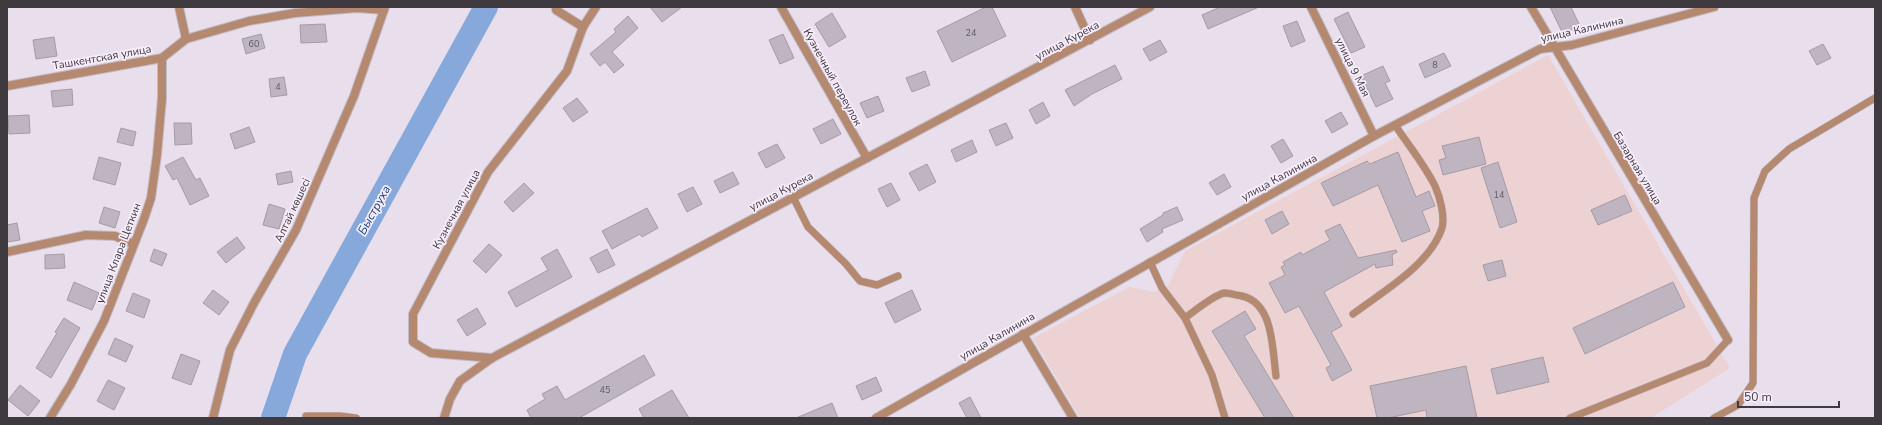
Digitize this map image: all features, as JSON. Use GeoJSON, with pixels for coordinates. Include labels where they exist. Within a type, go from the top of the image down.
{"type":"FeatureCollection","features":[{"type":"Feature","properties":{"kind":"street"},"geometry":{"type":"LineString","coordinates":[[179,7],[186,39]]}},
{"type":"Feature","properties":{"kind":"street"},"geometry":{"type":"LineString","coordinates":[[556,7],[556,10],[583,27]]}},
{"type":"Feature","properties":{"kind":"street","name":"Кузнечная улица"},"geometry":{"type":"LineString","coordinates":[[492,358],[431,353],[413,342],[412,314],[488,172],[567,71],[583,27],[596,7]]}},
{"type":"Feature","properties":{"kind":"street","name":"Кузнечный переулок"},"geometry":{"type":"LineString","coordinates":[[781,7],[866,158]]}},
{"type":"Feature","properties":{"kind":"street"},"geometry":{"type":"LineString","coordinates":[[1075,7],[1090,40]]}},
{"type":"Feature","properties":{"kind":"street","name":"улица Курека"},"geometry":{"type":"LineString","coordinates":[[444,418],[450,399],[460,381],[492,358],[1150,7]]}},
{"type":"Feature","properties":{"kind":"street","name":"улица 9 Мая"},"geometry":{"type":"LineString","coordinates":[[1311,7],[1374,136]]}},
{"type":"Feature","properties":{"kind":"street","name":"Базарная улица"},"geometry":{"type":"LineString","coordinates":[[1531,7],[1728,340]]}},
{"type":"Feature","properties":{"kind":"street","name":"улица Калинина"},"geometry":{"type":"LineString","coordinates":[[876,418],[1374,136],[1540,49],[1572,44],[1714,7]]}},
{"type":"Feature","properties":{"kind":"street","name":"Ташкентская улица"},"geometry":{"type":"LineString","coordinates":[[7,86],[162,58],[186,39],[250,21],[295,12],[357,8],[385,8]]}},
{"type":"Feature","properties":{"kind":"street","name":"Алтай көшесі"},"geometry":{"type":"LineString","coordinates":[[213,418],[230,350],[254,303],[296,230],[354,96],[385,8]]}},
{"type":"Feature","properties":{"kind":"street","name":"улица Клара Цеткин"},"geometry":{"type":"LineString","coordinates":[[50,418],[71,384],[104,322],[144,220],[151,198],[157,155],[162,98],[162,58]]}},
{"type":"Feature","properties":{"kind":"street"},"geometry":{"type":"LineString","coordinates":[[7,252],[86,235],[115,236],[134,244]]}},
{"type":"Feature","properties":{"kind":"street"},"geometry":{"type":"LineString","coordinates":[[1023,334],[1073,418]]}},
{"type":"Feature","properties":{"kind":"lane"},"geometry":{"type":"LineString","coordinates":[[1714,418],[1738,405],[1753,383],[1754,198],[1765,171],[1789,149],[1875,98]]}},
{"type":"Feature","properties":{"kind":"lane"},"geometry":{"type":"LineString","coordinates":[[1353,314],[1417,266],[1432,246],[1442,227],[1442,207],[1436,188],[1422,161],[1396,125]]}},
{"type":"Feature","properties":{"kind":"lane"},"geometry":{"type":"LineString","coordinates":[[793,197],[808,227],[846,264],[860,281],[876,285],[898,276]]}},
{"type":"Feature","properties":{"kind":"lane"},"geometry":{"type":"LineString","coordinates":[[1150,262],[1162,288],[1185,318],[1212,375],[1225,418]]}},
{"type":"Feature","properties":{"kind":"lane"},"geometry":{"type":"LineString","coordinates":[[1185,318],[1203,305],[1224,293],[1245,295],[1261,307],[1269,324],[1276,376]]}},
{"type":"Feature","properties":{"kind":"lane"},"geometry":{"type":"LineString","coordinates":[[1570,418],[1707,363],[1728,340]]}},
{"type":"Feature","properties":{"kind":"lane"},"geometry":{"type":"LineString","coordinates":[[306,416],[340,416],[356,418]]}},
{"type":"Feature","properties":{"kind":"shaded area"},"geometry":{"type":"Polygon","coordinates":[[[1548,55],[1730,368],[1651,418],[1080,418],[1033,338],[1129,287],[1155,292],[1168,285],[1185,251],[1548,55]]]}},
{"type":"Feature","properties":{"kind":"building"},"geometry":{"type":"Polygon","coordinates":[[[650,7],[682,7],[662,22],[650,7]]]}},
{"type":"Feature","properties":{"kind":"building"},"geometry":{"type":"Polygon","coordinates":[[[986,7],[992,7],[1006,36],[952,62],[937,31],[986,7]]]}},
{"type":"Feature","properties":{"kind":"building"},"geometry":{"type":"Polygon","coordinates":[[[1220,7],[1259,7],[1208,29],[1202,15],[1220,7]]]}},
{"type":"Feature","properties":{"kind":"building"},"geometry":{"type":"Polygon","coordinates":[[[1550,7],[1571,7],[1580,26],[1563,34],[1550,7]]]}},
{"type":"Feature","properties":{"kind":"building"},"geometry":{"type":"Polygon","coordinates":[[[1348,12],[1365,47],[1351,53],[1334,19],[1348,12]]]}},
{"type":"Feature","properties":{"kind":"building"},"geometry":{"type":"Polygon","coordinates":[[[832,13],[846,37],[829,47],[815,24],[832,13]]]}},
{"type":"Feature","properties":{"kind":"building"},"geometry":{"type":"Polygon","coordinates":[[[628,16],[638,28],[612,52],[624,65],[614,73],[605,62],[600,66],[590,54],[616,32],[614,29],[628,16]]]}},
{"type":"Feature","properties":{"kind":"building"},"geometry":{"type":"Polygon","coordinates":[[[1297,21],[1305,41],[1291,47],[1283,26],[1297,21]]]}},
{"type":"Feature","properties":{"kind":"building"},"geometry":{"type":"Polygon","coordinates":[[[325,24],[327,42],[301,43],[300,25],[325,24]]]}},
{"type":"Feature","properties":{"kind":"building"},"geometry":{"type":"Polygon","coordinates":[[[261,34],[265,48],[246,54],[242,39],[261,34]]]}},
{"type":"Feature","properties":{"kind":"building"},"geometry":{"type":"Polygon","coordinates":[[[783,34],[794,58],[780,64],[769,40],[783,34]]]}},
{"type":"Feature","properties":{"kind":"building"},"geometry":{"type":"Polygon","coordinates":[[[54,37],[57,56],[36,59],[33,40],[54,37]]]}},
{"type":"Feature","properties":{"kind":"building"},"geometry":{"type":"Polygon","coordinates":[[[1160,40],[1167,52],[1150,61],[1143,49],[1160,40]]]}},
{"type":"Feature","properties":{"kind":"building"},"geometry":{"type":"Polygon","coordinates":[[[1823,44],[1831,58],[1817,65],[1809,51],[1823,44]]]}},
{"type":"Feature","properties":{"kind":"building"},"geometry":{"type":"Polygon","coordinates":[[[1444,53],[1451,66],[1425,78],[1419,64],[1444,53]]]}},
{"type":"Feature","properties":{"kind":"building"},"geometry":{"type":"Polygon","coordinates":[[[1115,65],[1122,79],[1092,94],[1074,106],[1065,90],[1115,65]]]}},
{"type":"Feature","properties":{"kind":"building"},"geometry":{"type":"Polygon","coordinates":[[[1383,66],[1390,81],[1385,83],[1393,99],[1376,107],[1361,76],[1383,66]]]}},
{"type":"Feature","properties":{"kind":"building"},"geometry":{"type":"Polygon","coordinates":[[[925,71],[930,85],[912,92],[906,78],[925,71]]]}},
{"type":"Feature","properties":{"kind":"building"},"geometry":{"type":"Polygon","coordinates":[[[284,77],[287,95],[271,97],[269,79],[284,77]]]}},
{"type":"Feature","properties":{"kind":"building"},"geometry":{"type":"Polygon","coordinates":[[[72,89],[73,105],[53,107],[51,91],[72,89]]]}},
{"type":"Feature","properties":{"kind":"building"},"geometry":{"type":"Polygon","coordinates":[[[878,96],[884,111],[867,118],[860,103],[878,96]]]}},
{"type":"Feature","properties":{"kind":"building"},"geometry":{"type":"Polygon","coordinates":[[[577,98],[588,112],[573,122],[563,108],[577,98]]]}},
{"type":"Feature","properties":{"kind":"building"},"geometry":{"type":"Polygon","coordinates":[[[1043,102],[1050,116],[1036,124],[1029,110],[1043,102]]]}},
{"type":"Feature","properties":{"kind":"building"},"geometry":{"type":"Polygon","coordinates":[[[1341,112],[1348,124],[1332,133],[1325,121],[1341,112]]]}},
{"type":"Feature","properties":{"kind":"building"},"geometry":{"type":"Polygon","coordinates":[[[29,115],[30,133],[9,134],[8,116],[29,115]]]}},
{"type":"Feature","properties":{"kind":"building"},"geometry":{"type":"Polygon","coordinates":[[[833,119],[841,134],[821,144],[813,129],[833,119]]]}},
{"type":"Feature","properties":{"kind":"building"},"geometry":{"type":"Polygon","coordinates":[[[174,123],[191,123],[192,144],[175,145],[174,123]]]}},
{"type":"Feature","properties":{"kind":"building"},"geometry":{"type":"Polygon","coordinates":[[[1006,123],[1013,138],[996,146],[989,130],[1006,123]]]}},
{"type":"Feature","properties":{"kind":"building"},"geometry":{"type":"Polygon","coordinates":[[[249,127],[255,142],[235,149],[230,134],[249,127]]]}},
{"type":"Feature","properties":{"kind":"building"},"geometry":{"type":"Polygon","coordinates":[[[121,128],[136,132],[133,146],[117,142],[121,128]]]}},
{"type":"Feature","properties":{"kind":"building"},"geometry":{"type":"Polygon","coordinates":[[[1479,137],[1486,164],[1443,175],[1439,160],[1446,158],[1442,146],[1479,137]]]}},
{"type":"Feature","properties":{"kind":"building"},"geometry":{"type":"Polygon","coordinates":[[[1283,139],[1293,156],[1281,163],[1271,146],[1283,139]]]}},
{"type":"Feature","properties":{"kind":"building"},"geometry":{"type":"Polygon","coordinates":[[[972,140],[977,152],[956,162],[951,150],[972,140]]]}},
{"type":"Feature","properties":{"kind":"building"},"geometry":{"type":"Polygon","coordinates":[[[777,144],[785,158],[766,168],[758,153],[777,144]]]}},
{"type":"Feature","properties":{"kind":"building"},"geometry":{"type":"Polygon","coordinates":[[[1398,152],[1416,197],[1429,191],[1435,206],[1422,211],[1430,231],[1402,242],[1378,185],[1333,206],[1321,183],[1367,161],[1370,164],[1398,152]]]}},
{"type":"Feature","properties":{"kind":"building"},"geometry":{"type":"Polygon","coordinates":[[[99,157],[121,163],[115,185],[93,179],[99,157]]]}},
{"type":"Feature","properties":{"kind":"building"},"geometry":{"type":"Polygon","coordinates":[[[183,157],[196,180],[200,178],[209,196],[190,205],[177,178],[173,180],[165,166],[183,157]]]}},
{"type":"Feature","properties":{"kind":"building"},"geometry":{"type":"Polygon","coordinates":[[[1498,162],[1517,222],[1500,228],[1481,168],[1498,162]]]}},
{"type":"Feature","properties":{"kind":"building"},"geometry":{"type":"Polygon","coordinates":[[[927,164],[936,182],[919,191],[909,173],[927,164]]]}},
{"type":"Feature","properties":{"kind":"building"},"geometry":{"type":"Polygon","coordinates":[[[291,171],[293,182],[278,185],[276,174],[291,171]]]}},
{"type":"Feature","properties":{"kind":"building"},"geometry":{"type":"Polygon","coordinates":[[[733,172],[739,184],[720,193],[714,181],[733,172]]]}},
{"type":"Feature","properties":{"kind":"building"},"geometry":{"type":"Polygon","coordinates":[[[1224,174],[1231,187],[1217,195],[1209,183],[1224,174]]]}},
{"type":"Feature","properties":{"kind":"building"},"geometry":{"type":"Polygon","coordinates":[[[524,183],[534,193],[513,212],[504,202],[524,183]]]}},
{"type":"Feature","properties":{"kind":"building"},"geometry":{"type":"Polygon","coordinates":[[[891,183],[900,200],[887,207],[878,189],[891,183]]]}},
{"type":"Feature","properties":{"kind":"building"},"geometry":{"type":"Polygon","coordinates":[[[693,187],[702,204],[687,212],[678,194],[693,187]]]}},
{"type":"Feature","properties":{"kind":"building"},"geometry":{"type":"Polygon","coordinates":[[[1625,195],[1632,211],[1598,225],[1591,210],[1625,195]]]}},
{"type":"Feature","properties":{"kind":"building"},"geometry":{"type":"Polygon","coordinates":[[[269,204],[285,209],[279,229],[263,225],[269,204]]]}},
{"type":"Feature","properties":{"kind":"building"},"geometry":{"type":"Polygon","coordinates":[[[104,207],[120,212],[115,228],[99,223],[104,207]]]}},
{"type":"Feature","properties":{"kind":"building"},"geometry":{"type":"Polygon","coordinates":[[[1177,207],[1183,220],[1162,229],[1163,232],[1147,242],[1140,229],[1163,215],[1163,213],[1177,207]]]}},
{"type":"Feature","properties":{"kind":"building"},"geometry":{"type":"Polygon","coordinates":[[[647,208],[658,228],[642,237],[640,234],[612,249],[602,231],[647,208]]]}},
{"type":"Feature","properties":{"kind":"building"},"geometry":{"type":"Polygon","coordinates":[[[1282,211],[1289,224],[1272,234],[1265,220],[1282,211]]]}},
{"type":"Feature","properties":{"kind":"building"},"geometry":{"type":"Polygon","coordinates":[[[17,223],[20,240],[7,242],[7,225],[17,223]]]}},
{"type":"Feature","properties":{"kind":"building"},"geometry":{"type":"Polygon","coordinates":[[[1340,224],[1358,258],[1396,250],[1397,252],[1392,255],[1393,265],[1376,268],[1375,264],[1324,292],[1342,326],[1331,332],[1352,370],[1332,381],[1326,368],[1331,365],[1299,306],[1285,313],[1269,283],[1285,275],[1281,267],[1285,265],[1283,262],[1301,252],[1302,255],[1330,240],[1325,231],[1340,224]]]}},
{"type":"Feature","properties":{"kind":"building"},"geometry":{"type":"Polygon","coordinates":[[[237,237],[245,248],[226,263],[217,252],[237,237]]]}},
{"type":"Feature","properties":{"kind":"building"},"geometry":{"type":"Polygon","coordinates":[[[489,244],[502,255],[486,273],[473,261],[489,244]]]}},
{"type":"Feature","properties":{"kind":"building"},"geometry":{"type":"Polygon","coordinates":[[[154,249],[167,254],[162,266],[150,261],[154,249]]]}},
{"type":"Feature","properties":{"kind":"building"},"geometry":{"type":"Polygon","coordinates":[[[557,249],[572,277],[516,307],[508,292],[548,270],[541,258],[557,249]]]}},
{"type":"Feature","properties":{"kind":"building"},"geometry":{"type":"Polygon","coordinates":[[[607,249],[615,265],[598,273],[590,258],[607,249]]]}},
{"type":"Feature","properties":{"kind":"building"},"geometry":{"type":"Polygon","coordinates":[[[64,254],[65,268],[45,269],[45,255],[64,254]]]}},
{"type":"Feature","properties":{"kind":"building"},"geometry":{"type":"Polygon","coordinates":[[[1502,260],[1506,276],[1488,281],[1483,265],[1502,260]]]}},
{"type":"Feature","properties":{"kind":"building"},"geometry":{"type":"Polygon","coordinates":[[[74,282],[99,293],[92,310],[67,300],[74,282]]]}},
{"type":"Feature","properties":{"kind":"building"},"geometry":{"type":"Polygon","coordinates":[[[1673,282],[1685,307],[1585,354],[1573,328],[1673,282]]]}},
{"type":"Feature","properties":{"kind":"building"},"geometry":{"type":"Polygon","coordinates":[[[213,290],[229,302],[219,315],[203,303],[213,290]]]}},
{"type":"Feature","properties":{"kind":"building"},"geometry":{"type":"Polygon","coordinates":[[[912,290],[921,310],[895,323],[885,303],[912,290]]]}},
{"type":"Feature","properties":{"kind":"building"},"geometry":{"type":"Polygon","coordinates":[[[133,293],[150,300],[144,318],[126,311],[133,293]]]}},
{"type":"Feature","properties":{"kind":"building"},"geometry":{"type":"Polygon","coordinates":[[[477,308],[486,324],[467,336],[457,320],[477,308]]]}},
{"type":"Feature","properties":{"kind":"building"},"geometry":{"type":"Polygon","coordinates":[[[1245,311],[1256,329],[1244,336],[1294,418],[1265,418],[1212,331],[1245,311]]]}},
{"type":"Feature","properties":{"kind":"building"},"geometry":{"type":"Polygon","coordinates":[[[64,318],[80,328],[51,378],[36,368],[57,333],[55,332],[64,318]]]}},
{"type":"Feature","properties":{"kind":"building"},"geometry":{"type":"Polygon","coordinates":[[[115,338],[133,346],[126,362],[108,354],[115,338]]]}},
{"type":"Feature","properties":{"kind":"building"},"geometry":{"type":"Polygon","coordinates":[[[181,354],[200,361],[191,385],[172,378],[181,354]]]}},
{"type":"Feature","properties":{"kind":"building"},"geometry":{"type":"Polygon","coordinates":[[[644,355],[655,375],[579,418],[531,418],[527,410],[545,399],[542,394],[557,386],[565,400],[644,355]]]}},
{"type":"Feature","properties":{"kind":"building"},"geometry":{"type":"Polygon","coordinates":[[[1543,357],[1549,382],[1497,394],[1491,369],[1543,357]]]}},
{"type":"Feature","properties":{"kind":"building"},"geometry":{"type":"Polygon","coordinates":[[[1466,366],[1477,418],[1427,418],[1426,410],[1388,418],[1377,418],[1370,386],[1466,366]]]}},
{"type":"Feature","properties":{"kind":"building"},"geometry":{"type":"Polygon","coordinates":[[[876,377],[882,391],[862,400],[856,386],[876,377]]]}},
{"type":"Feature","properties":{"kind":"building"},"geometry":{"type":"Polygon","coordinates":[[[108,380],[125,388],[114,410],[97,401],[108,380]]]}},
{"type":"Feature","properties":{"kind":"building"},"geometry":{"type":"Polygon","coordinates":[[[20,385],[40,401],[28,416],[8,400],[20,385]]]}},
{"type":"Feature","properties":{"kind":"building"},"geometry":{"type":"Polygon","coordinates":[[[672,390],[689,418],[644,418],[639,409],[672,390]]]}},
{"type":"Feature","properties":{"kind":"building"},"geometry":{"type":"Polygon","coordinates":[[[970,397],[981,418],[967,418],[959,403],[970,397]]]}},
{"type":"Feature","properties":{"kind":"building"},"geometry":{"type":"Polygon","coordinates":[[[832,403],[838,418],[796,418],[832,403]]]}},
{"type":"Feature","properties":{"kind":"waterway","name":"Быструха"},"geometry":{"type":"LineString","coordinates":[[273,418],[295,354],[486,7]]}}]}
